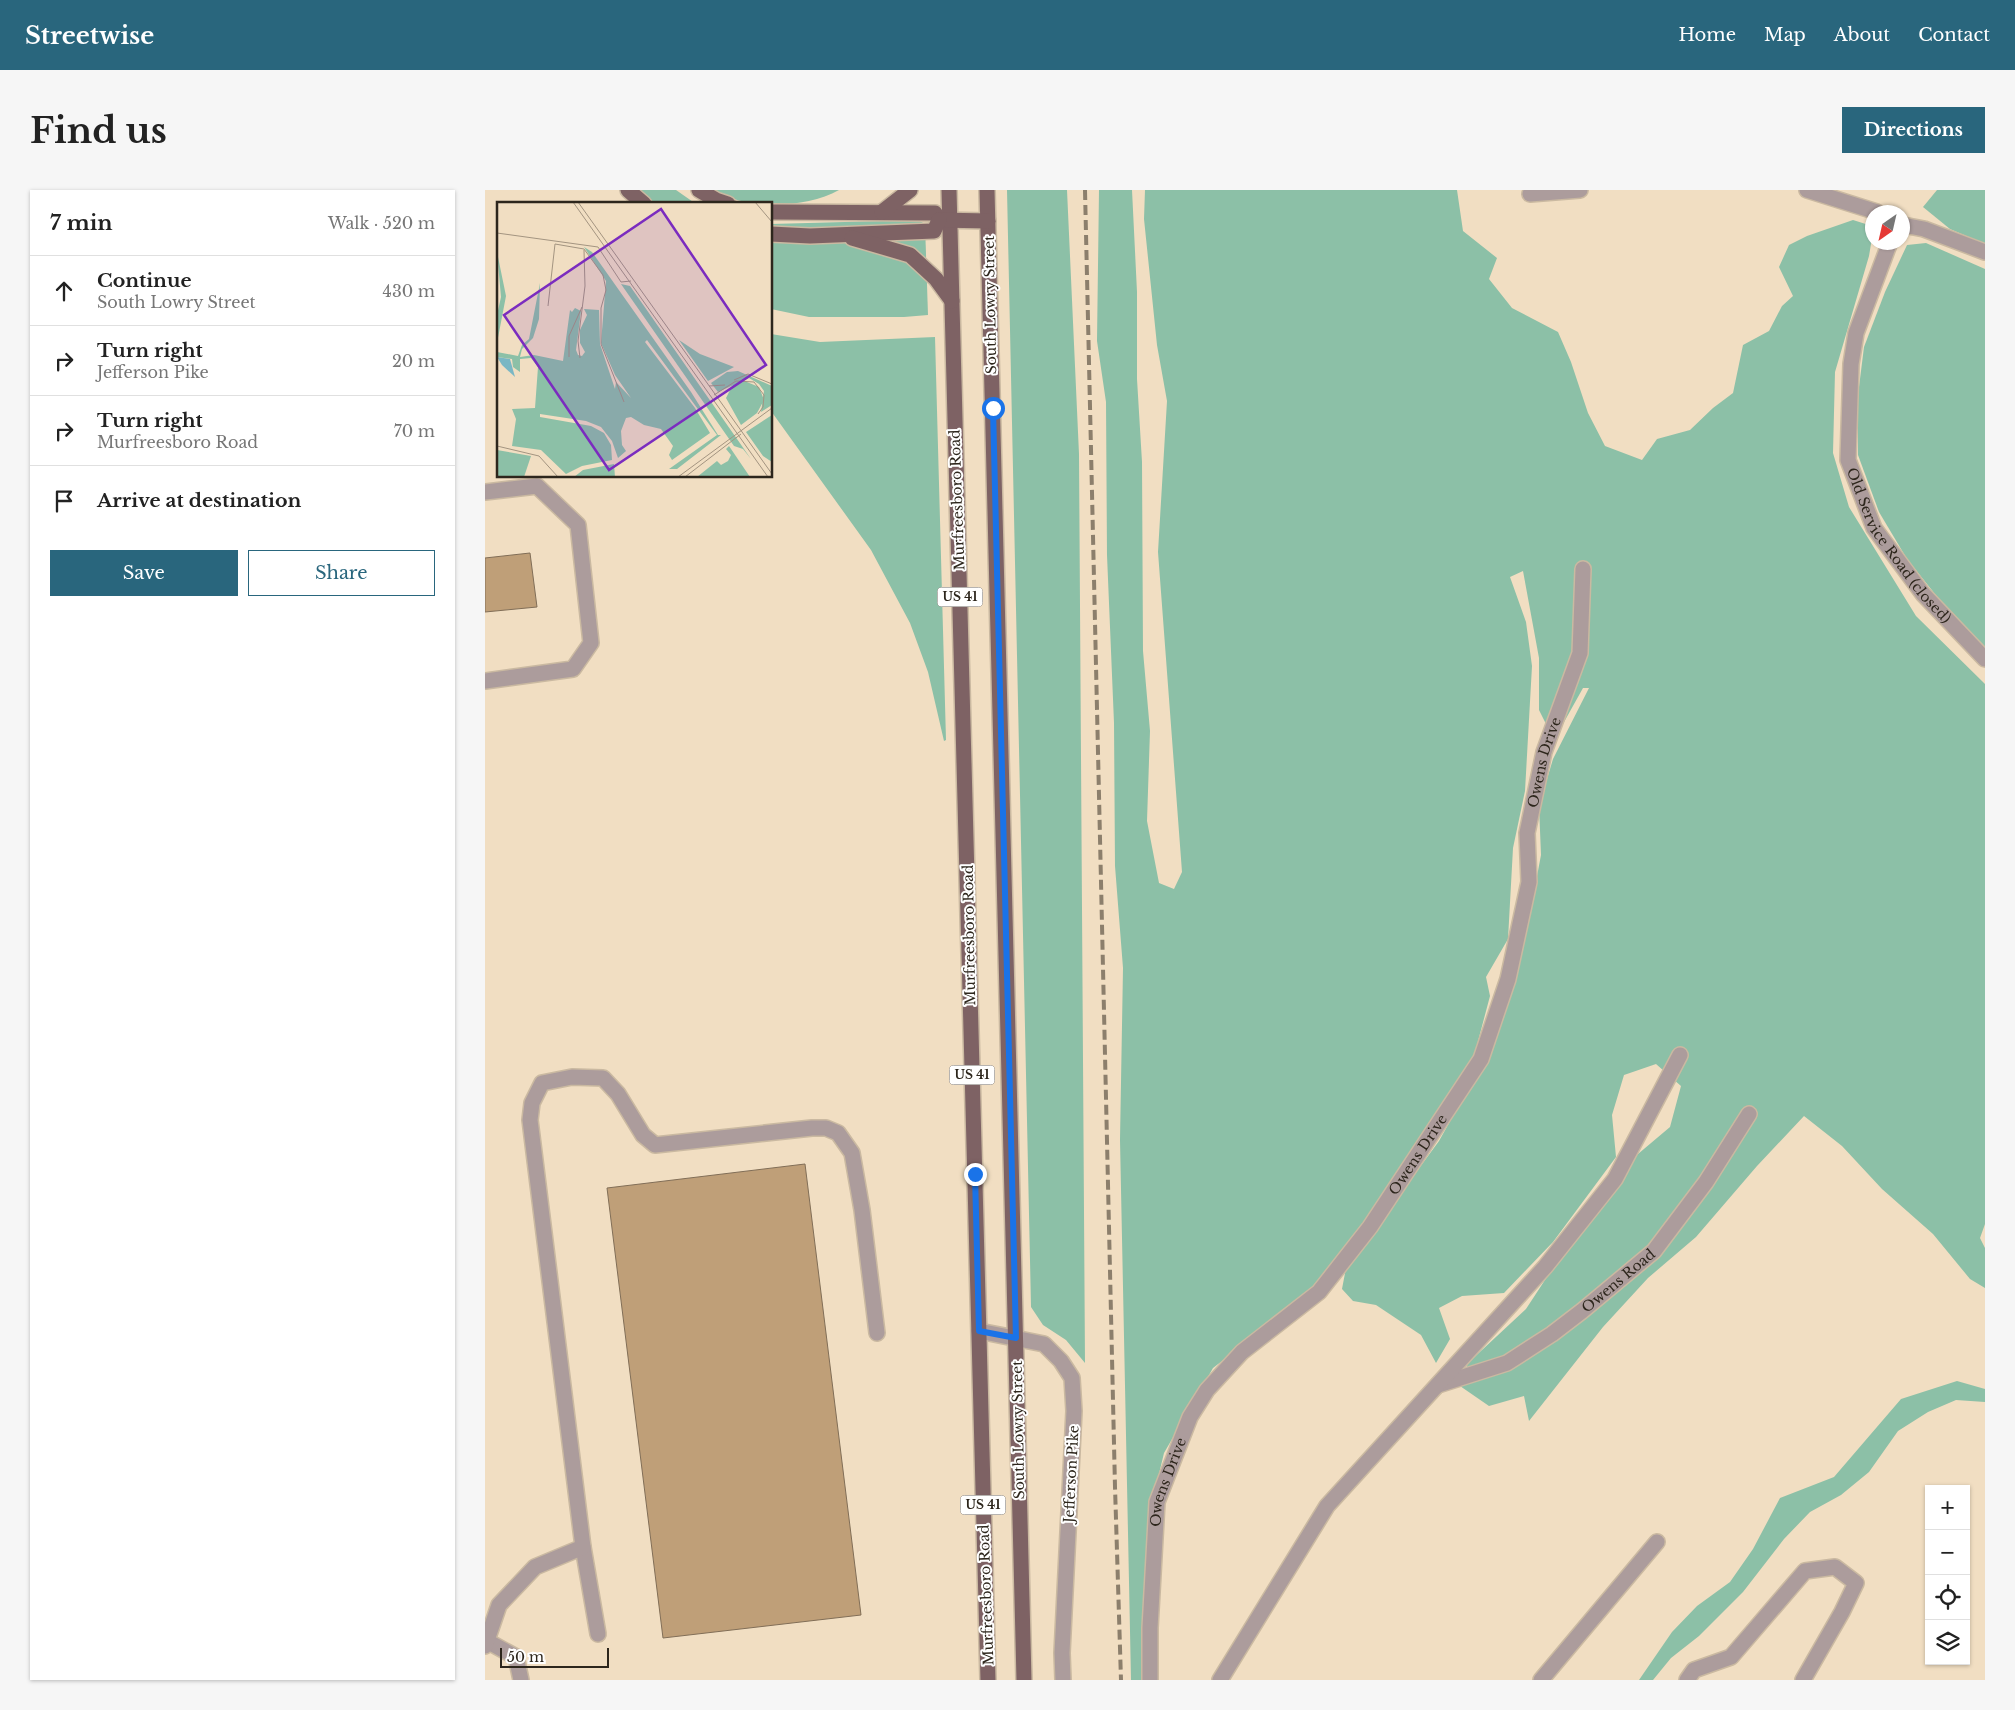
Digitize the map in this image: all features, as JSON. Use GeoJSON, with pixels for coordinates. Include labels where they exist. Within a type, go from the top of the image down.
{"type":"FeatureCollection","features":[{"type":"Feature","properties":{"kind":"main road"},"geometry":{"type":"LineString","coordinates":[[628,190],[642,202]]}},
{"type":"Feature","properties":{"kind":"main road"},"geometry":{"type":"LineString","coordinates":[[699,190],[722,202]]}},
{"type":"Feature","properties":{"kind":"main road"},"geometry":{"type":"LineString","coordinates":[[882,212],[909,190]]}},
{"type":"Feature","properties":{"kind":"main road","name":"Murfreesboro Road"},"geometry":{"type":"LineString","coordinates":[[949,190],[944,220],[952,301],[988,1680]]}},
{"type":"Feature","properties":{"kind":"main road","name":"South Lowry Street"},"geometry":{"type":"LineString","coordinates":[[987,190],[1024,1680]]}},
{"type":"Feature","properties":{"kind":"main road"},"geometry":{"type":"LineString","coordinates":[[773,212],[935,213],[944,220],[988,221]]}},
{"type":"Feature","properties":{"kind":"main road"},"geometry":{"type":"LineString","coordinates":[[773,234],[810,236],[934,230],[944,220]]}},
{"type":"Feature","properties":{"kind":"main road"},"geometry":{"type":"LineString","coordinates":[[841,234],[910,255],[936,278],[952,301]]}},
{"type":"Feature","properties":{"kind":"street"},"geometry":{"type":"LineString","coordinates":[[1530,194],[1580,190]]}},
{"type":"Feature","properties":{"kind":"street"},"geometry":{"type":"LineString","coordinates":[[1807,190],[1865,208]]}},
{"type":"Feature","properties":{"kind":"street"},"geometry":{"type":"LineString","coordinates":[[1910,226],[1924,229],[1985,252]]}},
{"type":"Feature","properties":{"kind":"street","name":"Old Service Road (closed)"},"geometry":{"type":"LineString","coordinates":[[1887,250],[1856,333],[1851,364],[1848,460],[1874,528],[1923,594],[1985,659]]}},
{"type":"Feature","properties":{"kind":"street"},"geometry":{"type":"LineString","coordinates":[[485,492],[537,486],[578,525],[591,643],[573,670],[485,681]]}},
{"type":"Feature","properties":{"kind":"street","name":"Owens Drive"},"geometry":{"type":"LineString","coordinates":[[1150,1680],[1150,1628],[1157,1502],[1190,1417],[1207,1390],[1242,1352],[1319,1292],[1370,1227],[1481,1060],[1508,979],[1529,882],[1527,833],[1544,752],[1580,653],[1583,569]]}},
{"type":"Feature","properties":{"kind":"street"},"geometry":{"type":"LineString","coordinates":[[1220,1680],[1327,1506],[1545,1267],[1615,1179],[1680,1055]]}},
{"type":"Feature","properties":{"kind":"street"},"geometry":{"type":"LineString","coordinates":[[598,1634],[583,1547],[531,1120],[533,1103],[542,1084],[572,1077],[603,1078],[618,1094],[643,1135],[655,1146],[812,1128],[826,1128],[837,1133],[852,1153],[862,1210],[877,1332]]}},
{"type":"Feature","properties":{"kind":"street","name":"Owens Road"},"geometry":{"type":"LineString","coordinates":[[1436,1385],[1507,1363],[1552,1334],[1654,1251],[1706,1182],[1749,1114]]}},
{"type":"Feature","properties":{"kind":"street","name":"Jefferson Pike"},"geometry":{"type":"LineString","coordinates":[[979,1331],[1044,1344],[1061,1361],[1071,1378],[1074,1411],[1062,1653],[1063,1680]]}},
{"type":"Feature","properties":{"kind":"street"},"geometry":{"type":"LineString","coordinates":[[1541,1680],[1657,1542]]}},
{"type":"Feature","properties":{"kind":"street"},"geometry":{"type":"LineString","coordinates":[[521,1680],[516,1657],[486,1644],[499,1605],[535,1566],[583,1547]]}},
{"type":"Feature","properties":{"kind":"street"},"geometry":{"type":"LineString","coordinates":[[1687,1680],[1694,1670],[1731,1657],[1805,1570],[1835,1567],[1856,1582],[1842,1612],[1803,1680]]}},
{"type":"Feature","properties":{"kind":"green space"},"geometry":{"type":"Polygon","coordinates":[[[627,190],[676,190],[693,202],[634,202],[627,190]]]}},
{"type":"Feature","properties":{"kind":"green space"},"geometry":{"type":"Polygon","coordinates":[[[712,190],[839,190],[815,199],[789,204],[775,205],[773,205],[773,202],[745,202],[712,190]]]}},
{"type":"Feature","properties":{"kind":"green space"},"geometry":{"type":"Polygon","coordinates":[[[1007,190],[1067,190],[1079,454],[1085,1363],[1066,1340],[1043,1325],[1031,1307],[1007,190]]]}},
{"type":"Feature","properties":{"kind":"green space"},"geometry":{"type":"Polygon","coordinates":[[[1099,190],[1132,190],[1137,292],[1137,379],[1142,462],[1143,651],[1150,731],[1147,821],[1159,883],[1174,889],[1182,872],[1158,552],[1167,401],[1157,345],[1144,219],[1145,190],[1457,190],[1463,231],[1497,258],[1489,279],[1512,308],[1558,332],[1571,362],[1588,413],[1605,446],[1642,460],[1657,439],[1690,430],[1713,408],[1733,393],[1743,345],[1769,331],[1782,306],[1793,296],[1779,267],[1789,245],[1807,236],[1853,220],[1865,224],[1865,250],[1870,250],[1869,256],[1835,372],[1833,453],[1849,507],[1916,616],[1985,684],[1985,1224],[1980,1238],[1985,1248],[1985,1288],[1970,1279],[1933,1234],[1882,1189],[1842,1146],[1804,1116],[1757,1166],[1696,1237],[1648,1278],[1603,1327],[1529,1421],[1524,1396],[1489,1406],[1460,1386],[1468,1363],[1526,1309],[1562,1254],[1638,1154],[1670,1127],[1681,1086],[1656,1064],[1624,1075],[1612,1115],[1616,1157],[1553,1242],[1504,1293],[1462,1296],[1439,1308],[1450,1339],[1436,1363],[1421,1335],[1376,1305],[1353,1301],[1342,1289],[1346,1268],[1439,1141],[1485,1059],[1534,892],[1541,855],[1539,806],[1553,759],[1589,688],[1583,688],[1554,740],[1539,710],[1539,658],[1523,571],[1510,577],[1526,622],[1532,666],[1525,791],[1513,848],[1508,939],[1486,977],[1490,996],[1473,1060],[1353,1239],[1309,1293],[1213,1368],[1164,1453],[1152,1503],[1147,1680],[1131,1680],[1120,1140],[1123,968],[1115,866],[1114,723],[1107,555],[1106,402],[1097,341],[1099,190]]]}},
{"type":"Feature","properties":{"kind":"green space"},"geometry":{"type":"Polygon","coordinates":[[[1937,190],[1985,190],[1985,244],[1950,229],[1923,207],[1937,190]]]}},
{"type":"Feature","properties":{"kind":"green space"},"geometry":{"type":"Polygon","coordinates":[[[918,220],[925,224],[928,315],[904,317],[809,317],[773,309],[773,224],[918,220]]]}},
{"type":"Feature","properties":{"kind":"green space"},"geometry":{"type":"Polygon","coordinates":[[[1926,243],[1985,269],[1985,649],[1955,619],[1907,559],[1879,512],[1858,455],[1858,395],[1864,347],[1885,292],[1905,250],[1910,250],[1910,245],[1926,243]]]}},
{"type":"Feature","properties":{"kind":"green space"},"geometry":{"type":"Polygon","coordinates":[[[773,334],[820,342],[935,337],[946,740],[944,741],[928,672],[910,623],[871,550],[773,414],[773,334]]]}},
{"type":"Feature","properties":{"kind":"green space"},"geometry":{"type":"Polygon","coordinates":[[[1957,1381],[1985,1389],[1985,1402],[1956,1400],[1928,1412],[1898,1431],[1869,1472],[1841,1495],[1810,1512],[1784,1539],[1743,1592],[1699,1636],[1671,1658],[1653,1680],[1639,1680],[1672,1632],[1697,1606],[1730,1582],[1753,1549],[1780,1498],[1834,1477],[1901,1399],[1957,1381]]]}},
{"type":"Feature","properties":{"kind":"building"},"geometry":{"type":"Polygon","coordinates":[[[530,553],[537,607],[485,612],[485,558],[530,553]]]}},
{"type":"Feature","properties":{"kind":"building"},"geometry":{"type":"Polygon","coordinates":[[[805,1164],[861,1615],[663,1638],[607,1188],[805,1164]]]}},
{"type":"Feature","properties":{"kind":"railway"},"geometry":{"type":"LineString","coordinates":[[1085,190],[1121,1680]]}},
{"type":"Feature","properties":{"kind":"route"},"geometry":{"type":"LineString","coordinates":[[975,1174],[979,1331],[1016,1338],[993,408]]}}]}
